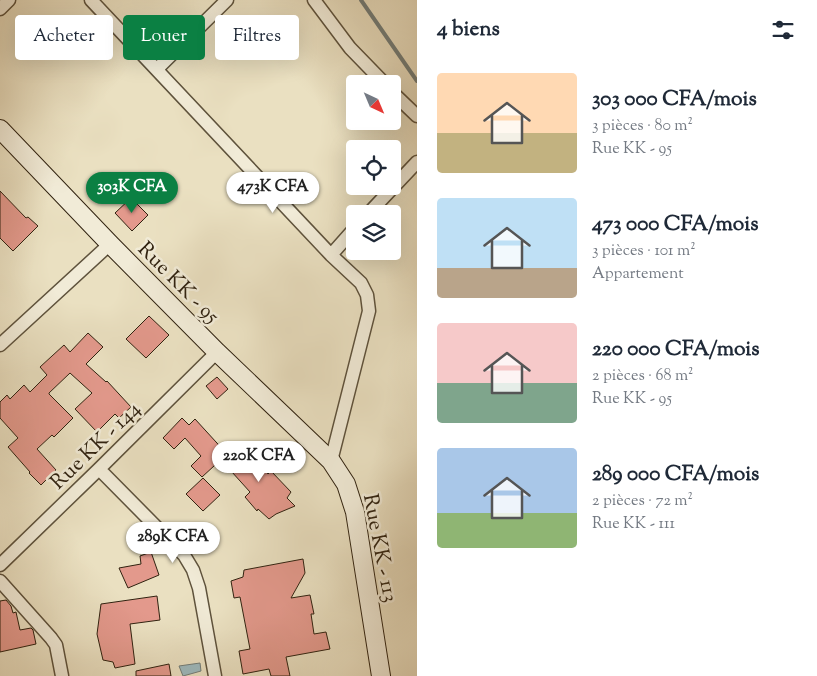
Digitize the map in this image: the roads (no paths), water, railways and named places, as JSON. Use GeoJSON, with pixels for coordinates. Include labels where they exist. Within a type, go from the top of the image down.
{"type":"FeatureCollection","features":[{"type":"Feature","properties":{"kind":"street"},"geometry":{"type":"LineString","coordinates":[[0,9],[9,0]]}},
{"type":"Feature","properties":{"kind":"street"},"geometry":{"type":"LineString","coordinates":[[91,0],[331,255],[361,283],[369,310],[331,461]]}},
{"type":"Feature","properties":{"kind":"street"},"geometry":{"type":"LineString","coordinates":[[157,69],[227,0]]}},
{"type":"Feature","properties":{"kind":"street"},"geometry":{"type":"LineString","coordinates":[[314,0],[350,48],[376,75]]}},
{"type":"Feature","properties":{"kind":"street"},"geometry":{"type":"LineString","coordinates":[[401,101],[417,116]]}},
{"type":"Feature","properties":{"kind":"street","name":"Rue KK - 95"},"geometry":{"type":"LineString","coordinates":[[0,129],[110,244],[331,461]]}},
{"type":"Feature","properties":{"kind":"street"},"geometry":{"type":"LineString","coordinates":[[376,205],[417,162]]}},
{"type":"Feature","properties":{"kind":"street"},"geometry":{"type":"LineString","coordinates":[[331,255],[346,238]]}},
{"type":"Feature","properties":{"kind":"street"},"geometry":{"type":"LineString","coordinates":[[0,345],[110,244]]}},
{"type":"Feature","properties":{"kind":"street","name":"Rue KK - 144"},"geometry":{"type":"LineString","coordinates":[[0,565],[218,352]]}},
{"type":"Feature","properties":{"kind":"street","name":"Rue KK - 113"},"geometry":{"type":"LineString","coordinates":[[331,461],[346,484],[355,512],[381,676]]}},
{"type":"Feature","properties":{"kind":"street"},"geometry":{"type":"LineString","coordinates":[[99,469],[184,555],[193,570],[199,588],[215,676]]}},
{"type":"Feature","properties":{"kind":"street"},"geometry":{"type":"LineString","coordinates":[[0,581],[56,645],[62,676]]}},
{"type":"Feature","properties":{"kind":"water"},"geometry":{"type":"Polygon","coordinates":[[[200,663],[201,671],[183,676],[179,666],[200,663]]]}},
{"type":"Feature","properties":{"kind":"waterway"},"geometry":{"type":"LineString","coordinates":[[361,0],[417,81]]}}]}
